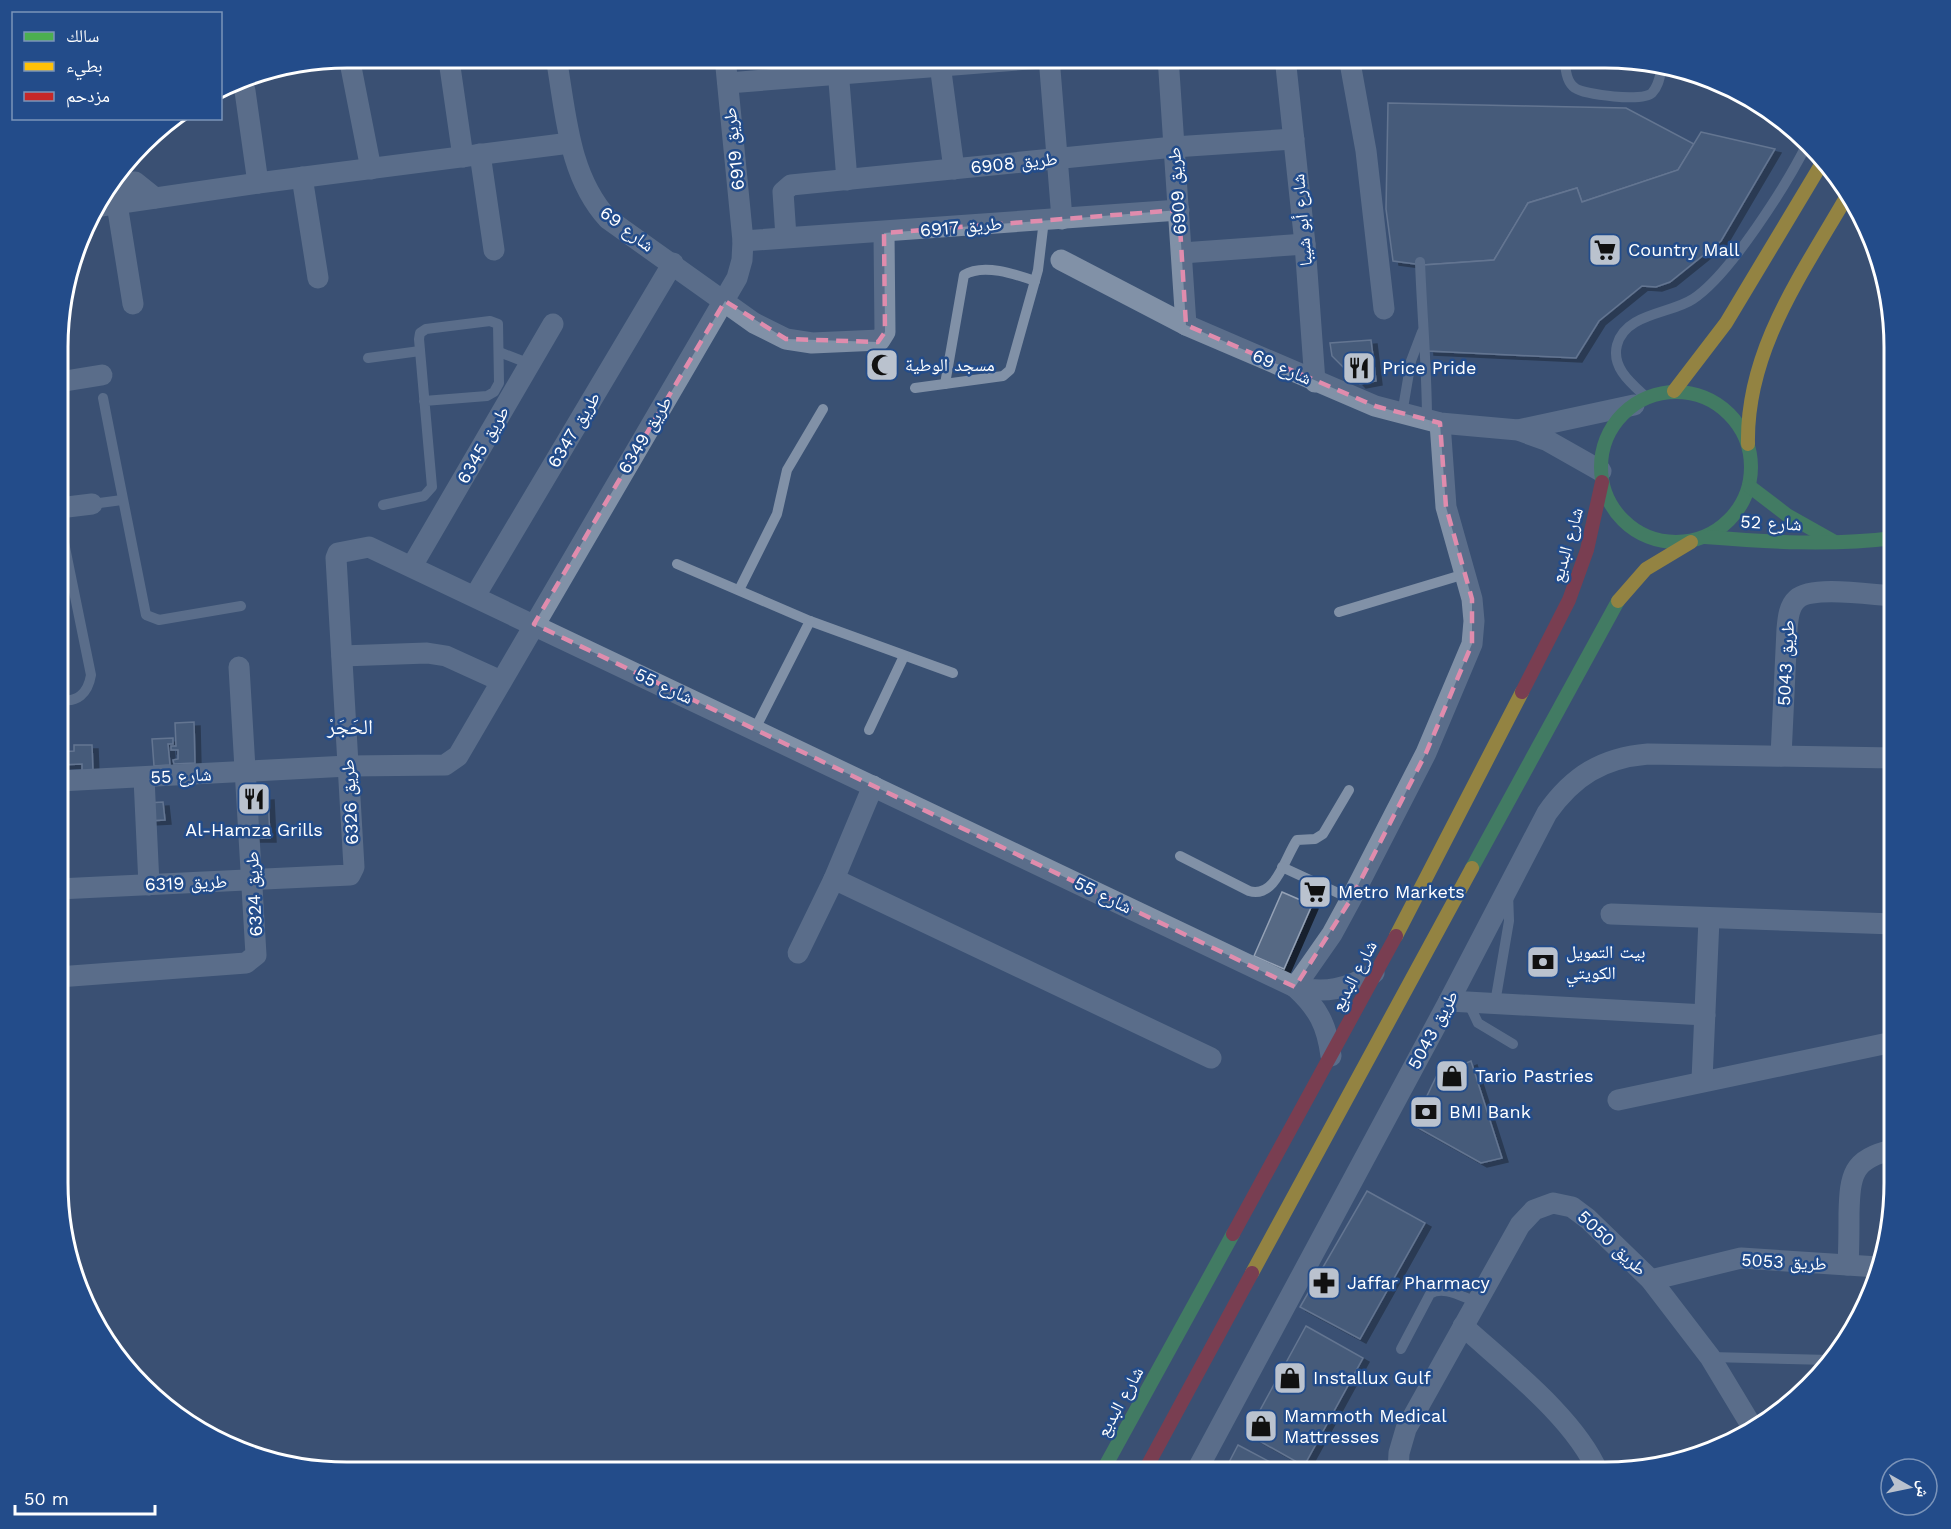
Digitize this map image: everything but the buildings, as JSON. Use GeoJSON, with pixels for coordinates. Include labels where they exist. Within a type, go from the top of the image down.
{"type":"FeatureCollection","features":[{"type":"Feature","properties":{"kind":"main road"},"geometry":{"type":"LineString","coordinates":[[1674,391],[1726,323],[1819,168]]}},
{"type":"Feature","properties":{"kind":"main road"},"geometry":{"type":"LineString","coordinates":[[1149,1462],[1613,609],[1643,569],[1655,559],[1705,537],[1733,517],[1749,486],[1752,465],[1748,444],[1748,410],[1764,350],[1776,321],[1843,202]]}},
{"type":"Feature","properties":{"kind":"main road"},"geometry":{"type":"LineString","coordinates":[[1691,542],[1667,542],[1644,536],[1625,523],[1611,504],[1602,477],[1604,446],[1615,423],[1640,402],[1674,391],[1698,394],[1720,405],[1737,423],[1748,444]]}},
{"type":"Feature","properties":{"kind":"main road","name":"شارع البديع"},"geometry":{"type":"LineString","coordinates":[[1108,1462],[1377,972],[1569,600],[1587,550],[1602,477]]}},
{"type":"Feature","properties":{"kind":"main road","name":"شارع 52"},"geometry":{"type":"LineString","coordinates":[[1749,486],[1787,515],[1835,542]]}},
{"type":"Feature","properties":{"kind":"main road","name":"شارع 52"},"geometry":{"type":"LineString","coordinates":[[1705,537],[1767,543],[1854,543],[1884,539]]}},
{"type":"Feature","properties":{"kind":"street"},"geometry":{"type":"LineString","coordinates":[[352,68],[371,169]]}},
{"type":"Feature","properties":{"kind":"street"},"geometry":{"type":"LineString","coordinates":[[451,68],[494,250]]}},
{"type":"Feature","properties":{"kind":"street","name":"شارع 69"},"geometry":{"type":"LineString","coordinates":[[558,68],[570,143],[578,173],[596,206],[608,219],[673,263],[754,323],[786,339],[812,343],[875,342],[885,332],[884,233]]}},
{"type":"Feature","properties":{"kind":"street","name":"طريق 6919"},"geometry":{"type":"LineString","coordinates":[[726,68],[743,241]]}},
{"type":"Feature","properties":{"kind":"street"},"geometry":{"type":"LineString","coordinates":[[728,83],[819,68]]}},
{"type":"Feature","properties":{"kind":"street"},"geometry":{"type":"LineString","coordinates":[[837,68],[848,180]]}},
{"type":"Feature","properties":{"kind":"street"},"geometry":{"type":"LineString","coordinates":[[941,68],[954,169]]}},
{"type":"Feature","properties":{"kind":"street"},"geometry":{"type":"LineString","coordinates":[[1050,68],[1058,159],[1053,219]]}},
{"type":"Feature","properties":{"kind":"street","name":"طريق 6909"},"geometry":{"type":"LineString","coordinates":[[1169,68],[1186,325]]}},
{"type":"Feature","properties":{"kind":"street","name":"شارع أبو شيبا"},"geometry":{"type":"LineString","coordinates":[[1286,68],[1305,244],[1315,382]]}},
{"type":"Feature","properties":{"kind":"street"},"geometry":{"type":"LineString","coordinates":[[1351,68],[1366,152],[1384,309]]}},
{"type":"Feature","properties":{"kind":"street"},"geometry":{"type":"LineString","coordinates":[[245,91],[258,183]]}},
{"type":"Feature","properties":{"kind":"street","name":"طريق 6908"},"geometry":{"type":"LineString","coordinates":[[786,237],[783,192],[786,188],[1174,147],[1294,139]]}},
{"type":"Feature","properties":{"kind":"street"},"geometry":{"type":"LineString","coordinates":[[133,304],[113,194],[156,198],[570,143]]}},
{"type":"Feature","properties":{"kind":"street"},"geometry":{"type":"LineString","coordinates":[[302,177],[318,278]]}},
{"type":"Feature","properties":{"kind":"street","name":"طريق 6917"},"geometry":{"type":"LineString","coordinates":[[743,241],[884,233],[1179,210]]}},
{"type":"Feature","properties":{"kind":"street","name":"طريق 6349"},"geometry":{"type":"LineString","coordinates":[[534,624],[725,301],[737,279],[742,260],[743,241]]}},
{"type":"Feature","properties":{"kind":"street"},"geometry":{"type":"LineString","coordinates":[[1182,253],[1305,244]]}},
{"type":"Feature","properties":{"kind":"street","name":"شارع 69"},"geometry":{"type":"LineString","coordinates":[[1061,260],[1186,325],[1315,382],[1402,414],[1434,422],[1518,430],[1548,441],[1602,477]]}},
{"type":"Feature","properties":{"kind":"street","name":"طريق 6347"},"geometry":{"type":"LineString","coordinates":[[475,596],[673,263]]}},
{"type":"Feature","properties":{"kind":"street","name":"طريق 6345"},"geometry":{"type":"LineString","coordinates":[[412,566],[553,324]]}},
{"type":"Feature","properties":{"kind":"street"},"geometry":{"type":"LineString","coordinates":[[68,381],[102,375]]}},
{"type":"Feature","properties":{"kind":"street","name":"شارع 69"},"geometry":{"type":"LineString","coordinates":[[1518,430],[1640,402]]}},
{"type":"Feature","properties":{"kind":"street"},"geometry":{"type":"LineString","coordinates":[[1295,987],[1332,934],[1351,899],[1426,753],[1472,644],[1474,621],[1472,599],[1446,507],[1434,422]]}},
{"type":"Feature","properties":{"kind":"street"},"geometry":{"type":"LineString","coordinates":[[68,507],[92,504]]}},
{"type":"Feature","properties":{"kind":"street","name":"طريق 6326"},"geometry":{"type":"LineString","coordinates":[[350,875],[354,867],[337,554],[353,548],[375,548],[412,566]]}},
{"type":"Feature","properties":{"kind":"street"},"geometry":{"type":"LineString","coordinates":[[412,566],[534,624]]}},
{"type":"Feature","properties":{"kind":"street","name":"طريق 5043"},"geometry":{"type":"LineString","coordinates":[[1782,756],[1788,612],[1797,599],[1812,591],[1884,595]]}},
{"type":"Feature","properties":{"kind":"street","name":"شارع 55"},"geometry":{"type":"LineString","coordinates":[[68,781],[348,766],[437,765],[452,761],[534,624],[1295,987],[1314,991],[1336,990],[1377,972]]}},
{"type":"Feature","properties":{"kind":"street"},"geometry":{"type":"LineString","coordinates":[[342,656],[427,652],[455,659],[501,681]]}},
{"type":"Feature","properties":{"kind":"street","name":"طريق 6324"},"geometry":{"type":"LineString","coordinates":[[68,976],[250,962],[257,950],[239,667]]}},
{"type":"Feature","properties":{"kind":"street","name":"طريق 5043"},"geometry":{"type":"LineString","coordinates":[[1202,1462],[1459,1002],[1507,888],[1546,813],[1561,793],[1579,776],[1600,764],[1623,756],[1648,754],[1884,758]]}},
{"type":"Feature","properties":{"kind":"street"},"geometry":{"type":"LineString","coordinates":[[144,778],[149,885]]}},
{"type":"Feature","properties":{"kind":"street"},"geometry":{"type":"LineString","coordinates":[[798,952],[834,879],[873,786]]}},
{"type":"Feature","properties":{"kind":"street","name":"طريق 6319"},"geometry":{"type":"LineString","coordinates":[[68,889],[350,875]]}},
{"type":"Feature","properties":{"kind":"street"},"geometry":{"type":"LineString","coordinates":[[834,879],[1210,1058]]}},
{"type":"Feature","properties":{"kind":"street"},"geometry":{"type":"LineString","coordinates":[[1611,914],[1884,924]]}},
{"type":"Feature","properties":{"kind":"street"},"geometry":{"type":"LineString","coordinates":[[1702,1080],[1709,919]]}},
{"type":"Feature","properties":{"kind":"street","name":"شارع 55"},"geometry":{"type":"LineString","coordinates":[[1295,987],[1320,1013],[1327,1030],[1331,1056]]}},
{"type":"Feature","properties":{"kind":"street"},"geometry":{"type":"LineString","coordinates":[[1459,1002],[1705,1015]]}},
{"type":"Feature","properties":{"kind":"street"},"geometry":{"type":"LineString","coordinates":[[1618,1100],[1702,1080],[1884,1044]]}},
{"type":"Feature","properties":{"kind":"street","name":"طريق 5053"},"geometry":{"type":"LineString","coordinates":[[1848,1265],[1851,1180],[1858,1166],[1869,1156],[1884,1152]]}},
{"type":"Feature","properties":{"kind":"street","name":"طريق 5050"},"geometry":{"type":"LineString","coordinates":[[1399,1462],[1406,1428],[1520,1225],[1534,1210],[1553,1203],[1572,1207],[1588,1219],[1651,1280],[1710,1358],[1748,1422]]}},
{"type":"Feature","properties":{"kind":"street","name":"طريق 5053"},"geometry":{"type":"LineString","coordinates":[[1651,1280],[1740,1258],[1871,1267]]}},
{"type":"Feature","properties":{"kind":"street"},"geometry":{"type":"LineString","coordinates":[[1463,1326],[1562,1419],[1581,1441],[1593,1462]]}},
{"type":"Feature","properties":{"kind":"lane"},"geometry":{"type":"LineString","coordinates":[[1567,68],[1570,83],[1576,89],[1624,97],[1642,97],[1652,94],[1661,73]]}},
{"type":"Feature","properties":{"kind":"lane"},"geometry":{"type":"LineString","coordinates":[[1640,402],[1624,377],[1617,360],[1617,344],[1628,326],[1692,300],[1717,281],[1794,171],[1804,151]]}},
{"type":"Feature","properties":{"kind":"lane"},"geometry":{"type":"LineString","coordinates":[[915,388],[1003,376],[1010,370],[1053,219]]}},
{"type":"Feature","properties":{"kind":"lane"},"geometry":{"type":"LineString","coordinates":[[1420,262],[1422,332],[1434,422]]}},
{"type":"Feature","properties":{"kind":"lane"},"geometry":{"type":"LineString","coordinates":[[945,384],[964,275],[969,272],[1003,272],[1035,281]]}},
{"type":"Feature","properties":{"kind":"lane"},"geometry":{"type":"LineString","coordinates":[[382,505],[424,496],[430,490],[419,336],[422,330],[495,322],[500,329],[499,383],[491,394],[424,401]]}},
{"type":"Feature","properties":{"kind":"lane"},"geometry":{"type":"LineString","coordinates":[[1402,414],[1411,361],[1422,332]]}},
{"type":"Feature","properties":{"kind":"lane"},"geometry":{"type":"LineString","coordinates":[[368,358],[420,351]]}},
{"type":"Feature","properties":{"kind":"lane"},"geometry":{"type":"LineString","coordinates":[[499,352],[530,364]]}},
{"type":"Feature","properties":{"kind":"lane"},"geometry":{"type":"LineString","coordinates":[[103,398],[144,611],[149,618],[159,620],[241,606]]}},
{"type":"Feature","properties":{"kind":"lane"},"geometry":{"type":"LineString","coordinates":[[739,590],[777,514],[787,470],[823,409]]}},
{"type":"Feature","properties":{"kind":"lane"},"geometry":{"type":"LineString","coordinates":[[92,504],[122,500]]}},
{"type":"Feature","properties":{"kind":"lane"},"geometry":{"type":"LineString","coordinates":[[68,562],[91,675],[84,694],[75,699],[68,699]]}},
{"type":"Feature","properties":{"kind":"lane"},"geometry":{"type":"LineString","coordinates":[[677,564],[810,621],[953,673]]}},
{"type":"Feature","properties":{"kind":"lane"},"geometry":{"type":"LineString","coordinates":[[1339,612],[1465,574]]}},
{"type":"Feature","properties":{"kind":"lane"},"geometry":{"type":"LineString","coordinates":[[755,729],[810,621]]}},
{"type":"Feature","properties":{"kind":"lane"},"geometry":{"type":"LineString","coordinates":[[869,730],[904,656]]}},
{"type":"Feature","properties":{"kind":"lane"},"geometry":{"type":"LineString","coordinates":[[1180,856],[1255,892],[1272,886],[1297,840],[1315,839],[1323,834],[1349,790]]}},
{"type":"Feature","properties":{"kind":"lane"},"geometry":{"type":"LineString","coordinates":[[1282,867],[1351,899]]}},
{"type":"Feature","properties":{"kind":"lane"},"geometry":{"type":"LineString","coordinates":[[1495,1003],[1509,921],[1507,888]]}},
{"type":"Feature","properties":{"kind":"lane"},"geometry":{"type":"LineString","coordinates":[[1459,1002],[1478,1023],[1513,1044]]}},
{"type":"Feature","properties":{"kind":"lane"},"geometry":{"type":"LineString","coordinates":[[1401,1349],[1430,1294],[1436,1290],[1443,1290],[1477,1302]]}},
{"type":"Feature","properties":{"kind":"lane"},"geometry":{"type":"LineString","coordinates":[[1710,1358],[1820,1360]]}},
{"type":"Feature","properties":{"kind":"highlighted area"},"geometry":{"type":"Polygon","coordinates":[[[1179,210],[1186,325],[1375,406],[1440,423],[1446,507],[1472,599],[1472,644],[1426,753],[1351,899],[1295,987],[534,624],[725,301],[786,339],[878,342],[885,332],[884,233],[1179,210]]]}},
{"type":"Feature","properties":{"kind":"traffic: fast"},"geometry":{"type":"LineString","coordinates":[[1676,392],[1691,393],[1705,398],[1729,414],[1745,438],[1750,452],[1751,467],[1750,482],[1745,496],[1729,520],[1705,536],[1691,541],[1676,542],[1661,541],[1647,536],[1623,520],[1607,496],[1602,482],[1601,467],[1602,452],[1607,438],[1623,414],[1647,398],[1661,393],[1676,392]]}},
{"type":"Feature","properties":{"kind":"traffic: fast"},"geometry":{"type":"LineString","coordinates":[[1749,486],[1787,515],[1835,542]]}},
{"type":"Feature","properties":{"kind":"traffic: fast"},"geometry":{"type":"LineString","coordinates":[[1705,537],[1823,543],[1884,539]]}},
{"type":"Feature","properties":{"kind":"traffic: fast"},"geometry":{"type":"LineString","coordinates":[[1472,868],[1618,601]]}},
{"type":"Feature","properties":{"kind":"traffic: fast"},"geometry":{"type":"LineString","coordinates":[[1108,1462],[1233,1234]]}},
{"type":"Feature","properties":{"kind":"traffic: slow"},"geometry":{"type":"LineString","coordinates":[[1674,391],[1726,323],[1819,168]]}},
{"type":"Feature","properties":{"kind":"traffic: slow"},"geometry":{"type":"LineString","coordinates":[[1748,444],[1750,410],[1756,377],[1767,345],[1795,284],[1843,202]]}},
{"type":"Feature","properties":{"kind":"traffic: slow"},"geometry":{"type":"LineString","coordinates":[[1618,601],[1646,569],[1691,542]]}},
{"type":"Feature","properties":{"kind":"traffic: slow"},"geometry":{"type":"LineString","coordinates":[[1396,936],[1522,692]]}},
{"type":"Feature","properties":{"kind":"traffic: slow"},"geometry":{"type":"LineString","coordinates":[[1252,1273],[1472,868]]}},
{"type":"Feature","properties":{"kind":"traffic: jam"},"geometry":{"type":"LineString","coordinates":[[1522,692],[1569,600],[1587,550],[1602,482]]}},
{"type":"Feature","properties":{"kind":"traffic: jam"},"geometry":{"type":"LineString","coordinates":[[1233,1234],[1396,936]]}},
{"type":"Feature","properties":{"kind":"traffic: jam"},"geometry":{"type":"LineString","coordinates":[[1149,1462],[1252,1273]]}},
{"type":"Feature","properties":{"kind":"place","name":"Country Mall"},"geometry":{"type":"Point","coordinates":[1605,250]}},
{"type":"Feature","properties":{"kind":"place","name":"مسجد الوطية"},"geometry":{"type":"Point","coordinates":[882,365]}},
{"type":"Feature","properties":{"kind":"place","name":"Price Pride"},"geometry":{"type":"Point","coordinates":[1359,368]}},
{"type":"Feature","properties":{"kind":"place","name":"Al-Hamza Grills"},"geometry":{"type":"Point","coordinates":[254,799]}},
{"type":"Feature","properties":{"kind":"place","name":"Metro Markets"},"geometry":{"type":"Point","coordinates":[1315,892]}},
{"type":"Feature","properties":{"kind":"place","name":"بيت التمويل الكويتي"},"geometry":{"type":"Point","coordinates":[1543,962]}},
{"type":"Feature","properties":{"kind":"place","name":"Tario Pastries"},"geometry":{"type":"Point","coordinates":[1452,1076]}},
{"type":"Feature","properties":{"kind":"place","name":"BMI Bank"},"geometry":{"type":"Point","coordinates":[1426,1112]}},
{"type":"Feature","properties":{"kind":"place","name":"Jaffar Pharmacy"},"geometry":{"type":"Point","coordinates":[1324,1283]}},
{"type":"Feature","properties":{"kind":"place","name":"Installux Gulf"},"geometry":{"type":"Point","coordinates":[1290,1378]}},
{"type":"Feature","properties":{"kind":"place","name":"Mammoth Medical Mattresses"},"geometry":{"type":"Point","coordinates":[1261,1426]}},
{"type":"Feature","properties":{"kind":"district","name":"الحَجَرْ"},"geometry":{"type":"Point","coordinates":[350,727]}}]}
